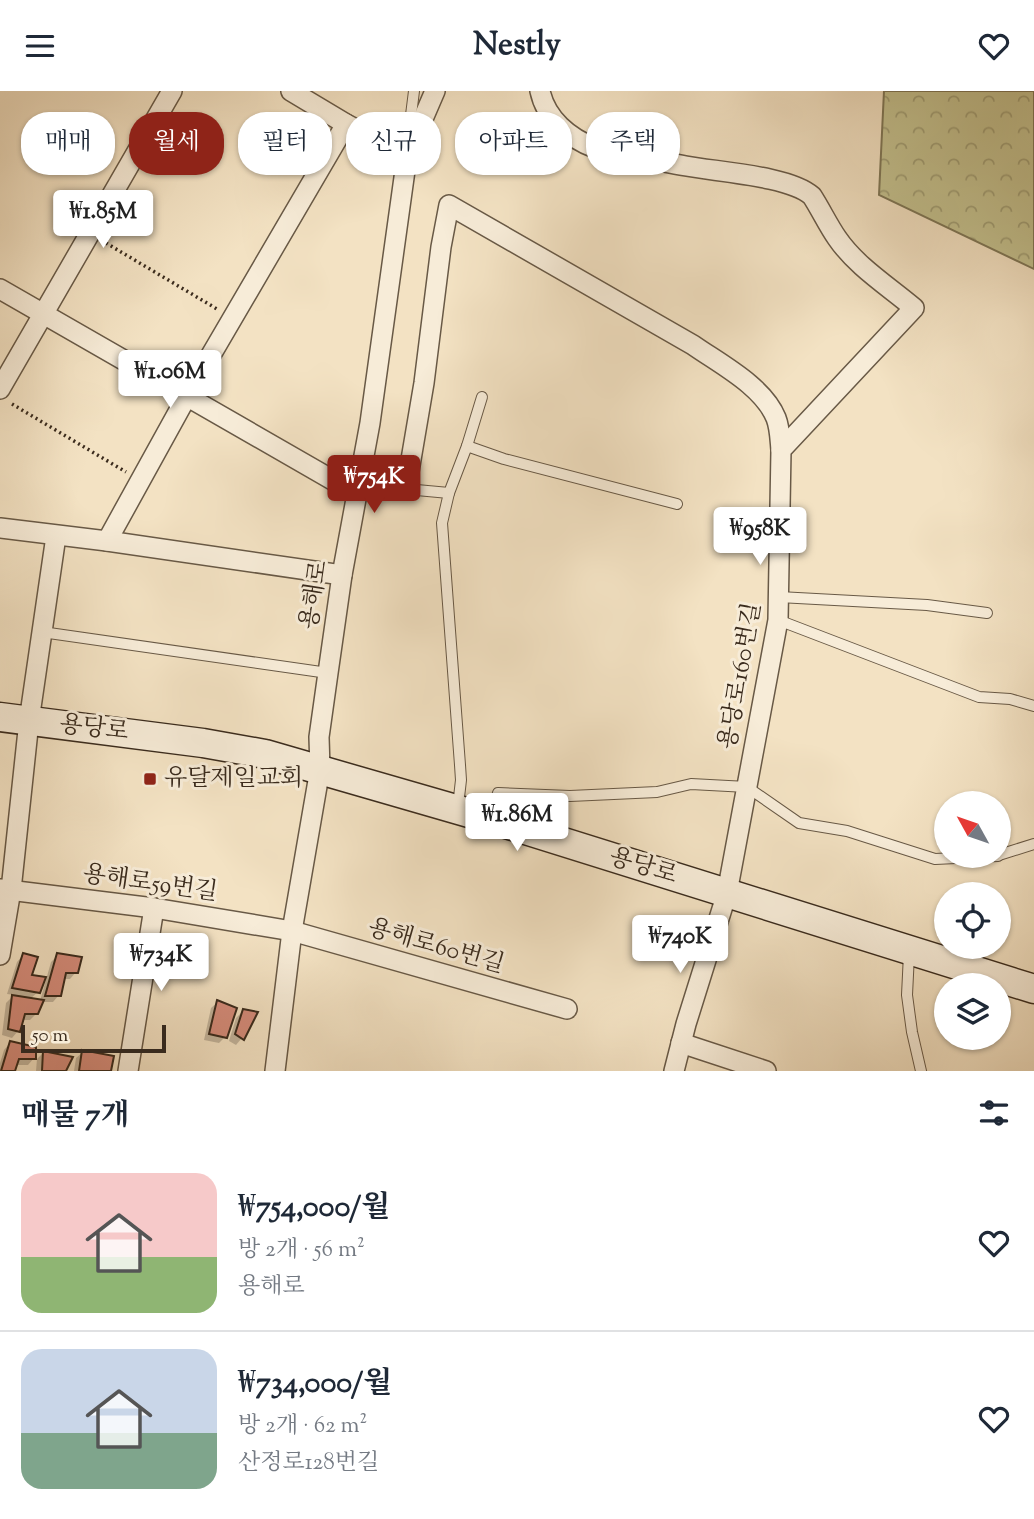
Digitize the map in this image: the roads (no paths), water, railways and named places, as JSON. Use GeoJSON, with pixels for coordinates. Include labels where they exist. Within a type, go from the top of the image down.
{"type":"FeatureCollection","features":[{"type":"Feature","properties":{"kind":"street"},"geometry":{"type":"LineString","coordinates":[[6,396],[43,314],[172,91]]}},
{"type":"Feature","properties":{"kind":"street"},"geometry":{"type":"LineString","coordinates":[[107,541],[187,396],[346,124],[291,91]]}},
{"type":"Feature","properties":{"kind":"street","name":"용해로"},"geometry":{"type":"LineString","coordinates":[[426,112],[435,91]]}},
{"type":"Feature","properties":{"kind":"street"},"geometry":{"type":"LineString","coordinates":[[540,91],[541,99],[563,131],[584,144],[686,166],[785,182],[807,190],[848,251],[914,308],[780,450]]}},
{"type":"Feature","properties":{"kind":"street","name":"용해로"},"geometry":{"type":"LineString","coordinates":[[275,1071],[292,931],[320,769],[319,737],[342,575],[370,423],[404,175]]}},
{"type":"Feature","properties":{"kind":"street","name":"용당로160번길"},"geometry":{"type":"LineString","coordinates":[[406,489],[449,205],[682,339],[731,371],[767,401],[775,417],[780,450],[778,620],[727,893],[674,1071]]}},
{"type":"Feature","properties":{"kind":"street"},"geometry":{"type":"LineString","coordinates":[[0,289],[336,482],[359,489],[406,489]]}},
{"type":"Feature","properties":{"kind":"street"},"geometry":{"type":"LineString","coordinates":[[0,528],[342,575]]}},
{"type":"Feature","properties":{"kind":"street"},"geometry":{"type":"LineString","coordinates":[[0,955],[5,889],[55,536]]}},
{"type":"Feature","properties":{"kind":"street","name":"용당로"},"geometry":{"type":"LineString","coordinates":[[0,717],[265,754],[490,819],[1034,989]]}},
{"type":"Feature","properties":{"kind":"street","name":"용해로59번길"},"geometry":{"type":"LineString","coordinates":[[5,889],[154,908],[292,931]]}},
{"type":"Feature","properties":{"kind":"street"},"geometry":{"type":"LineString","coordinates":[[128,1071],[154,908]]}},
{"type":"Feature","properties":{"kind":"street","name":"용해로60번길"},"geometry":{"type":"LineString","coordinates":[[292,931],[567,1009]]}},
{"type":"Feature","properties":{"kind":"street"},"geometry":{"type":"LineString","coordinates":[[681,1043],[731,1065],[766,1071]]}},
{"type":"Feature","properties":{"kind":"lane"},"geometry":{"type":"LineString","coordinates":[[411,112],[414,91]]}},
{"type":"Feature","properties":{"kind":"lane"},"geometry":{"type":"LineString","coordinates":[[457,809],[461,781],[442,523],[449,493],[482,397]]}},
{"type":"Feature","properties":{"kind":"lane"},"geometry":{"type":"LineString","coordinates":[[467,446],[504,459],[677,504]]}},
{"type":"Feature","properties":{"kind":"lane"},"geometry":{"type":"LineString","coordinates":[[406,489],[449,493]]}},
{"type":"Feature","properties":{"kind":"lane"},"geometry":{"type":"LineString","coordinates":[[779,597],[927,605],[987,613]]}},
{"type":"Feature","properties":{"kind":"lane"},"geometry":{"type":"LineString","coordinates":[[778,620],[979,697],[1010,699],[1034,706]]}},
{"type":"Feature","properties":{"kind":"lane"},"geometry":{"type":"LineString","coordinates":[[42,632],[328,673]]}},
{"type":"Feature","properties":{"kind":"lane"},"geometry":{"type":"LineString","coordinates":[[490,819],[498,793],[570,796],[657,792],[691,784],[747,787],[799,823],[847,831],[934,859]]}},
{"type":"Feature","properties":{"kind":"lane"},"geometry":{"type":"LineString","coordinates":[[1012,852],[1034,844]]}},
{"type":"Feature","properties":{"kind":"lane"},"geometry":{"type":"LineString","coordinates":[[909,950],[907,995],[920,1071]]}},
{"type":"Feature","properties":{"kind":"place","name":"유달제일교회"},"geometry":{"type":"Point","coordinates":[150,779]}}]}
